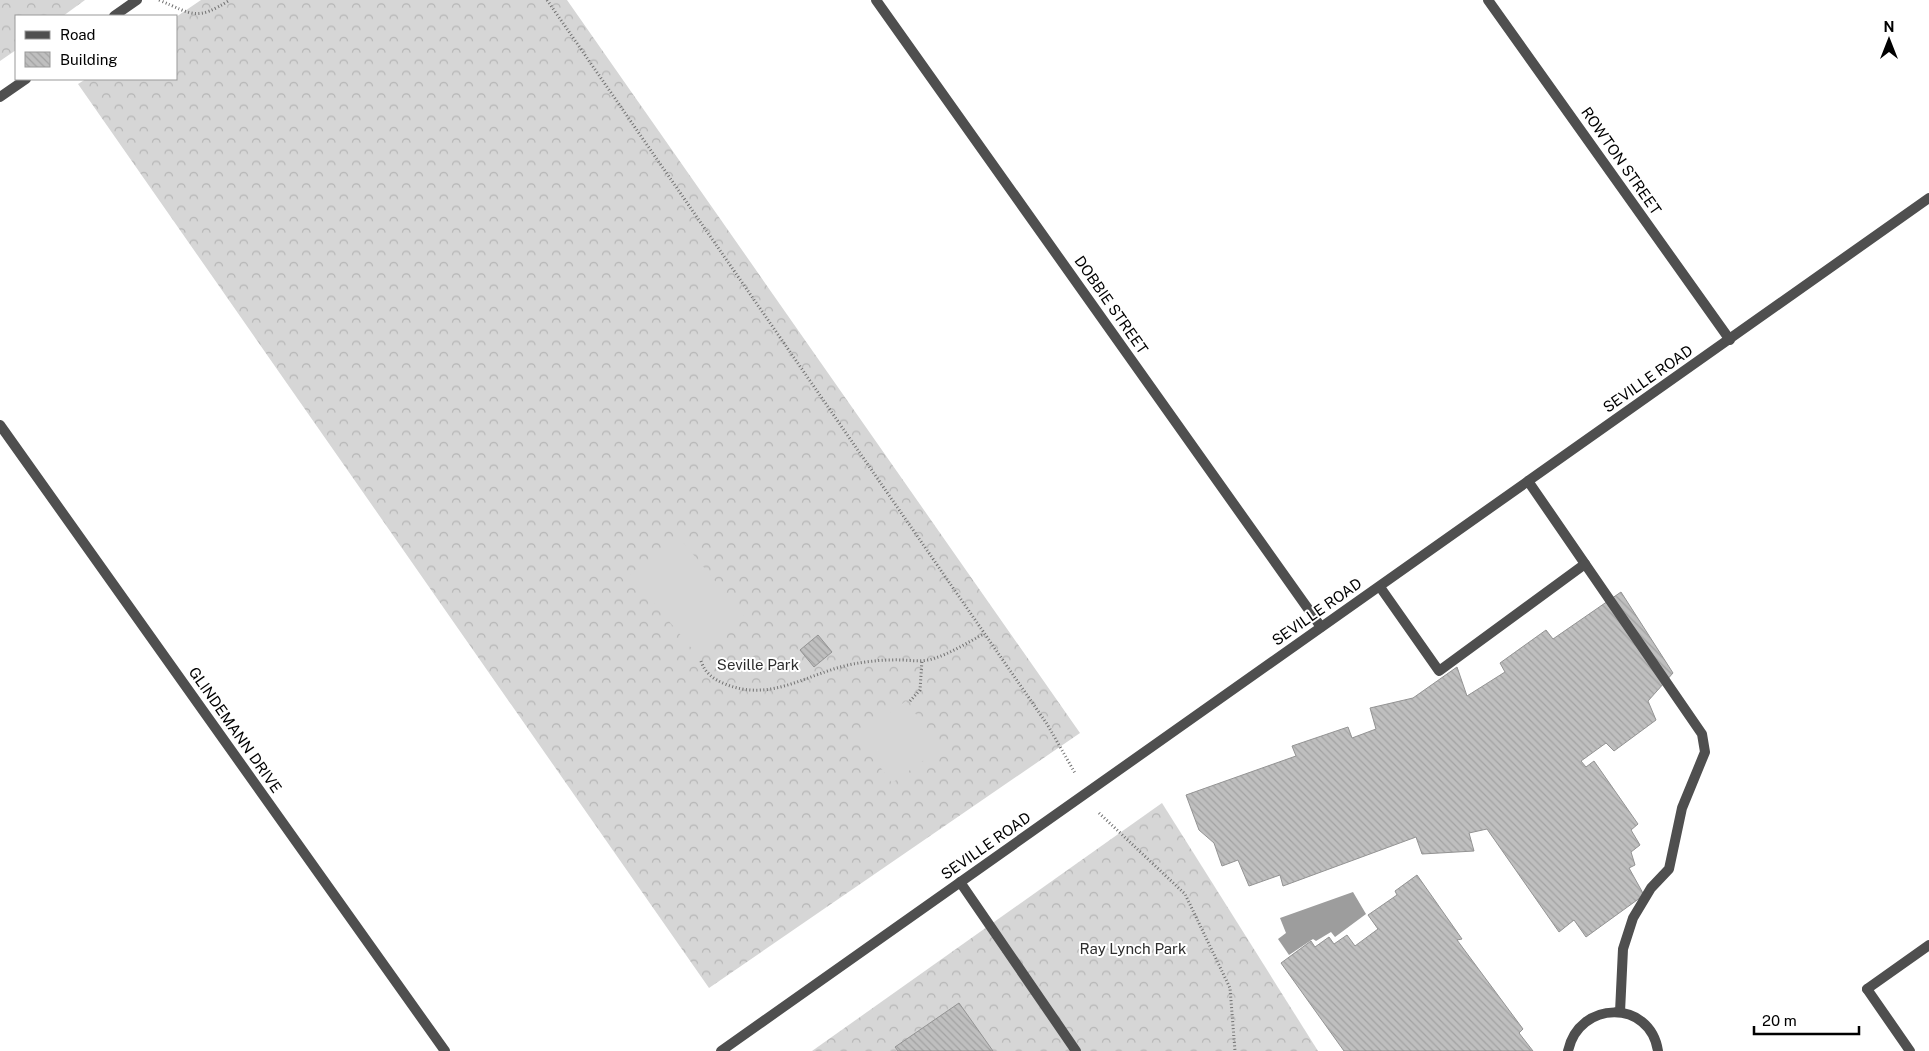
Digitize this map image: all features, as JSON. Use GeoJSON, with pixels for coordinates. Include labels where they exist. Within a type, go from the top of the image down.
{"type":"FeatureCollection","features":[{"type":"Feature","properties":{"kind":"street"},"geometry":{"type":"LineString","coordinates":[[115,15],[137,0]]}},
{"type":"Feature","properties":{"kind":"street","name":"DOBBIE STREET"},"geometry":{"type":"LineString","coordinates":[[876,0],[1321,627]]}},
{"type":"Feature","properties":{"kind":"street","name":"ROWTON STREET"},"geometry":{"type":"LineString","coordinates":[[1488,0],[1730,340]]}},
{"type":"Feature","properties":{"kind":"street"},"geometry":{"type":"LineString","coordinates":[[0,97],[25,80]]}},
{"type":"Feature","properties":{"kind":"street","name":"SEVILLE ROAD"},"geometry":{"type":"LineString","coordinates":[[721,1051],[1929,198]]}},
{"type":"Feature","properties":{"kind":"street","name":"GLINDEMANN DRIVE"},"geometry":{"type":"LineString","coordinates":[[0,425],[445,1051]]}},
{"type":"Feature","properties":{"kind":"street"},"geometry":{"type":"LineString","coordinates":[[1528,481],[1702,734],[1705,752],[1682,808],[1669,869],[1651,888],[1633,918],[1624,949],[1620,1012]]}},
{"type":"Feature","properties":{"kind":"street"},"geometry":{"type":"LineString","coordinates":[[1380,587],[1439,671],[1585,564]]}},
{"type":"Feature","properties":{"kind":"street"},"geometry":{"type":"LineString","coordinates":[[960,882],[1076,1051]]}},
{"type":"Feature","properties":{"kind":"street"},"geometry":{"type":"LineString","coordinates":[[1910,1051],[1867,989],[1929,945]]}},
{"type":"Feature","properties":{"kind":"street"},"geometry":{"type":"LineString","coordinates":[[1568,1051],[1573,1036],[1582,1024],[1601,1014],[1620,1012],[1637,1018],[1649,1029],[1657,1042],[1658,1051]]}},
{"type":"Feature","properties":{"kind":"path"},"geometry":{"type":"LineString","coordinates":[[158,0],[192,14],[208,13],[230,0]]}},
{"type":"Feature","properties":{"kind":"path"},"geometry":{"type":"LineString","coordinates":[[547,0],[1046,724],[1086,795],[1102,816],[1185,894],[1230,988],[1235,1051]]}},
{"type":"Feature","properties":{"kind":"path"},"geometry":{"type":"LineString","coordinates":[[701,662],[705,672],[721,682],[741,690],[764,691],[790,686],[820,672],[854,664],[892,660],[932,659],[984,634]]}},
{"type":"Feature","properties":{"kind":"path"},"geometry":{"type":"LineString","coordinates":[[910,701],[920,690],[922,660]]}},
{"type":"Feature","properties":{"kind":"green space"},"geometry":{"type":"Polygon","coordinates":[[[0,0],[85,0],[64,15],[15,15],[15,51],[0,61],[0,0]]]}},
{"type":"Feature","properties":{"kind":"green space","name":"Seville Park"},"geometry":{"type":"Polygon","coordinates":[[[201,0],[567,0],[1080,733],[709,988],[78,84],[84,80],[178,80],[178,16],[201,0]]]}},
{"type":"Feature","properties":{"kind":"green space"},"geometry":{"type":"Polygon","coordinates":[[[678,536],[744,616],[697,655],[630,574],[678,536]]]}},
{"type":"Feature","properties":{"kind":"green space"},"geometry":{"type":"Polygon","coordinates":[[[906,701],[941,748],[892,783],[857,736],[906,701]]]}},
{"type":"Feature","properties":{"kind":"green space","name":"Ray Lynch Park"},"geometry":{"type":"Polygon","coordinates":[[[1162,803],[1318,1051],[812,1051],[1162,803]]]}},
{"type":"Feature","properties":{"kind":"shaded area"},"geometry":{"type":"Polygon","coordinates":[[[1353,892],[1366,914],[1335,937],[1331,932],[1316,941],[1313,939],[1289,955],[1278,939],[1286,933],[1280,918],[1353,892]]]}},
{"type":"Feature","properties":{"kind":"building"},"geometry":{"type":"Polygon","coordinates":[[[1621,592],[1673,673],[1648,701],[1656,720],[1614,751],[1606,743],[1581,761],[1586,767],[1594,761],[1638,824],[1631,830],[1640,845],[1631,852],[1635,865],[1629,868],[1644,895],[1586,937],[1574,920],[1559,932],[1487,829],[1469,833],[1474,851],[1422,854],[1416,837],[1283,886],[1280,875],[1249,886],[1238,860],[1222,866],[1214,843],[1199,830],[1186,795],[1296,756],[1292,746],[1348,727],[1352,738],[1376,729],[1370,708],[1413,698],[1457,667],[1467,696],[1505,672],[1500,663],[1546,630],[1553,639],[1621,592]]]}},
{"type":"Feature","properties":{"kind":"building"},"geometry":{"type":"Polygon","coordinates":[[[818,635],[832,652],[814,667],[800,650],[818,635]]]}},
{"type":"Feature","properties":{"kind":"building"},"geometry":{"type":"Polygon","coordinates":[[[1417,875],[1462,939],[1457,940],[1523,1029],[1519,1033],[1533,1051],[1344,1051],[1281,963],[1311,941],[1315,947],[1329,937],[1334,944],[1347,935],[1355,946],[1378,929],[1368,915],[1397,895],[1395,891],[1417,875]]]}},
{"type":"Feature","properties":{"kind":"building"},"geometry":{"type":"Polygon","coordinates":[[[959,1003],[993,1051],[898,1051],[895,1047],[959,1003]]]}}]}
